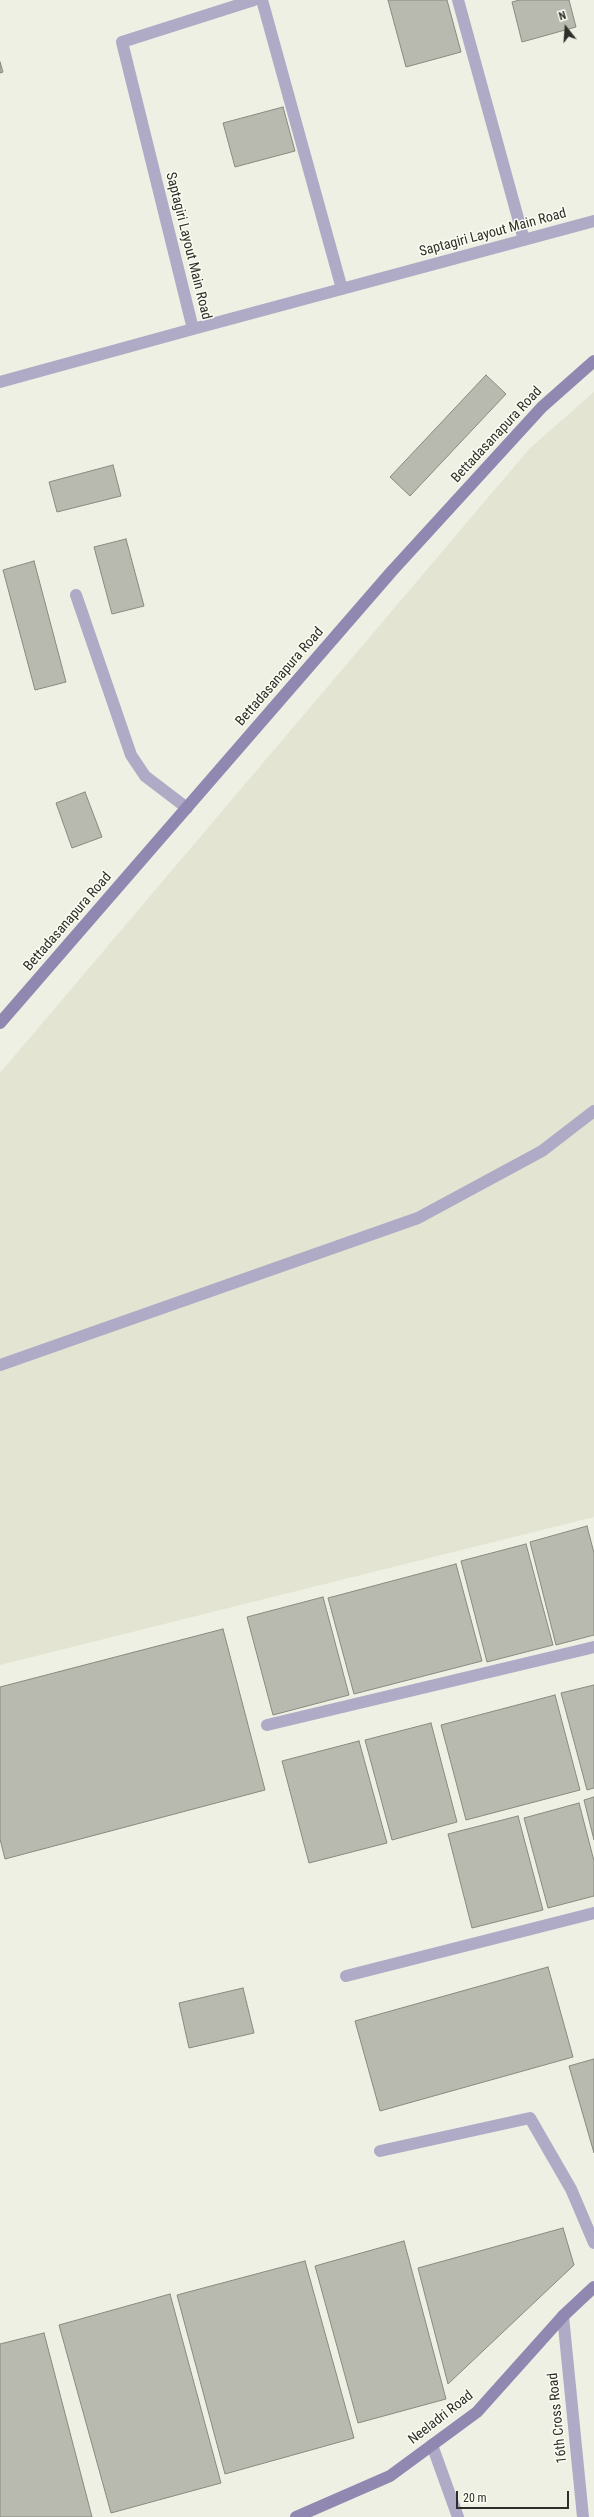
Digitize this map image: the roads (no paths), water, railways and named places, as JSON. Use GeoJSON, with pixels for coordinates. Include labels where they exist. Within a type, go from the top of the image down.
{"type":"FeatureCollection","features":[{"type":"Feature","properties":{"kind":"street","name":"Saptagiri Layout Main Road"},"geometry":{"type":"LineString","coordinates":[[254,0],[122,42],[193,329],[594,221]]}},
{"type":"Feature","properties":{"kind":"street"},"geometry":{"type":"LineString","coordinates":[[262,0],[342,289]]}},
{"type":"Feature","properties":{"kind":"street"},"geometry":{"type":"LineString","coordinates":[[458,0],[524,240]]}},
{"type":"Feature","properties":{"kind":"street"},"geometry":{"type":"LineString","coordinates":[[0,382],[193,329]]}},
{"type":"Feature","properties":{"kind":"street","name":"Bettadasanapura Road"},"geometry":{"type":"LineString","coordinates":[[0,1023],[403,559],[542,407],[594,361]]}},
{"type":"Feature","properties":{"kind":"street"},"geometry":{"type":"LineString","coordinates":[[76,595],[131,755],[145,776],[187,808]]}},
{"type":"Feature","properties":{"kind":"street"},"geometry":{"type":"LineString","coordinates":[[0,1365],[418,1218],[542,1151],[594,1111]]}},
{"type":"Feature","properties":{"kind":"street"},"geometry":{"type":"LineString","coordinates":[[267,1725],[594,1647]]}},
{"type":"Feature","properties":{"kind":"street"},"geometry":{"type":"LineString","coordinates":[[346,1976],[594,1913]]}},
{"type":"Feature","properties":{"kind":"street"},"geometry":{"type":"LineString","coordinates":[[380,2151],[530,2118],[571,2189],[594,2244]]}},
{"type":"Feature","properties":{"kind":"street","name":"Neeladri Road"},"geometry":{"type":"LineString","coordinates":[[296,2517],[390,2476],[477,2412],[563,2316],[594,2288]]}},
{"type":"Feature","properties":{"kind":"street","name":"16th Cross Road"},"geometry":{"type":"LineString","coordinates":[[563,2316],[583,2517]]}},
{"type":"Feature","properties":{"kind":"street"},"geometry":{"type":"LineString","coordinates":[[432,2445],[458,2517]]}}]}
